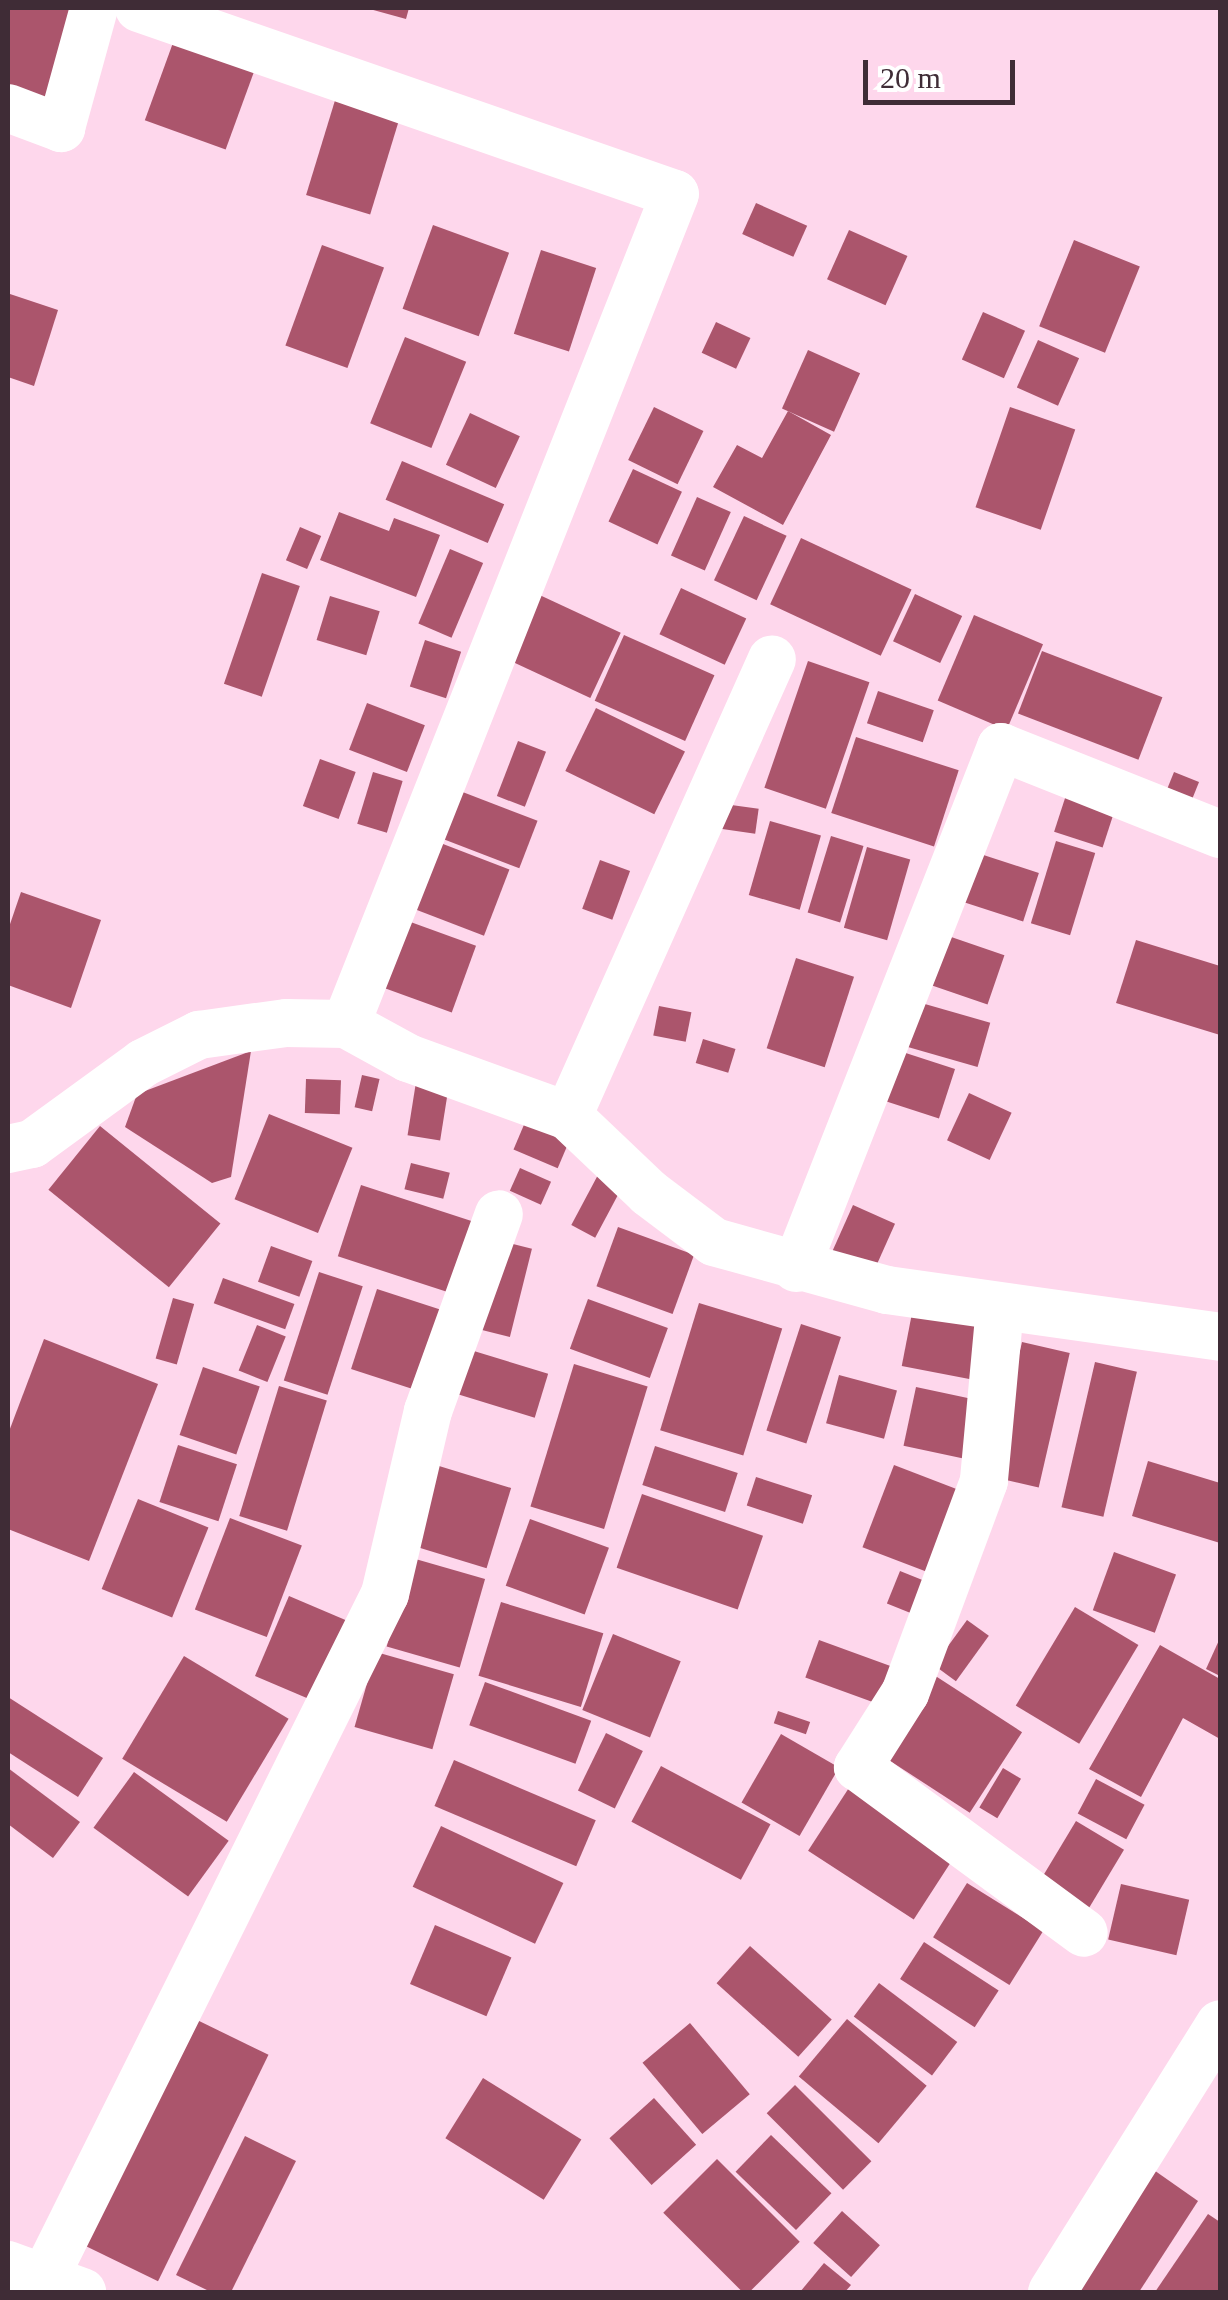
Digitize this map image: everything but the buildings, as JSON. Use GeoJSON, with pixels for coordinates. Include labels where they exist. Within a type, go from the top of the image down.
{"type":"FeatureCollection","features":[{"type":"Feature","properties":{"kind":"street"},"geometry":{"type":"LineString","coordinates":[[8,108],[61,128],[94,8]]}},
{"type":"Feature","properties":{"kind":"street"},"geometry":{"type":"LineString","coordinates":[[139,8],[675,194],[346,1024]]}},
{"type":"Feature","properties":{"kind":"street"},"geometry":{"type":"LineString","coordinates":[[568,1116],[772,659]]}},
{"type":"Feature","properties":{"kind":"street"},"geometry":{"type":"LineString","coordinates":[[796,1268],[1001,747],[1220,834]]}},
{"type":"Feature","properties":{"kind":"street"},"geometry":{"type":"LineString","coordinates":[[8,1149],[32,1144],[142,1063],[198,1034],[346,1024],[408,1058],[568,1116],[649,1193],[714,1242],[796,1268],[1000,1307],[1220,1337]]}},
{"type":"Feature","properties":{"kind":"street"},"geometry":{"type":"LineString","coordinates":[[44,2279],[385,1594],[428,1410],[499,1214]]}},
{"type":"Feature","properties":{"kind":"street"},"geometry":{"type":"LineString","coordinates":[[1000,1307],[984,1481],[904,1693],[858,1766],[1084,1933]]}},
{"type":"Feature","properties":{"kind":"street"},"geometry":{"type":"LineString","coordinates":[[1052,2292],[1220,2024]]}}]}
